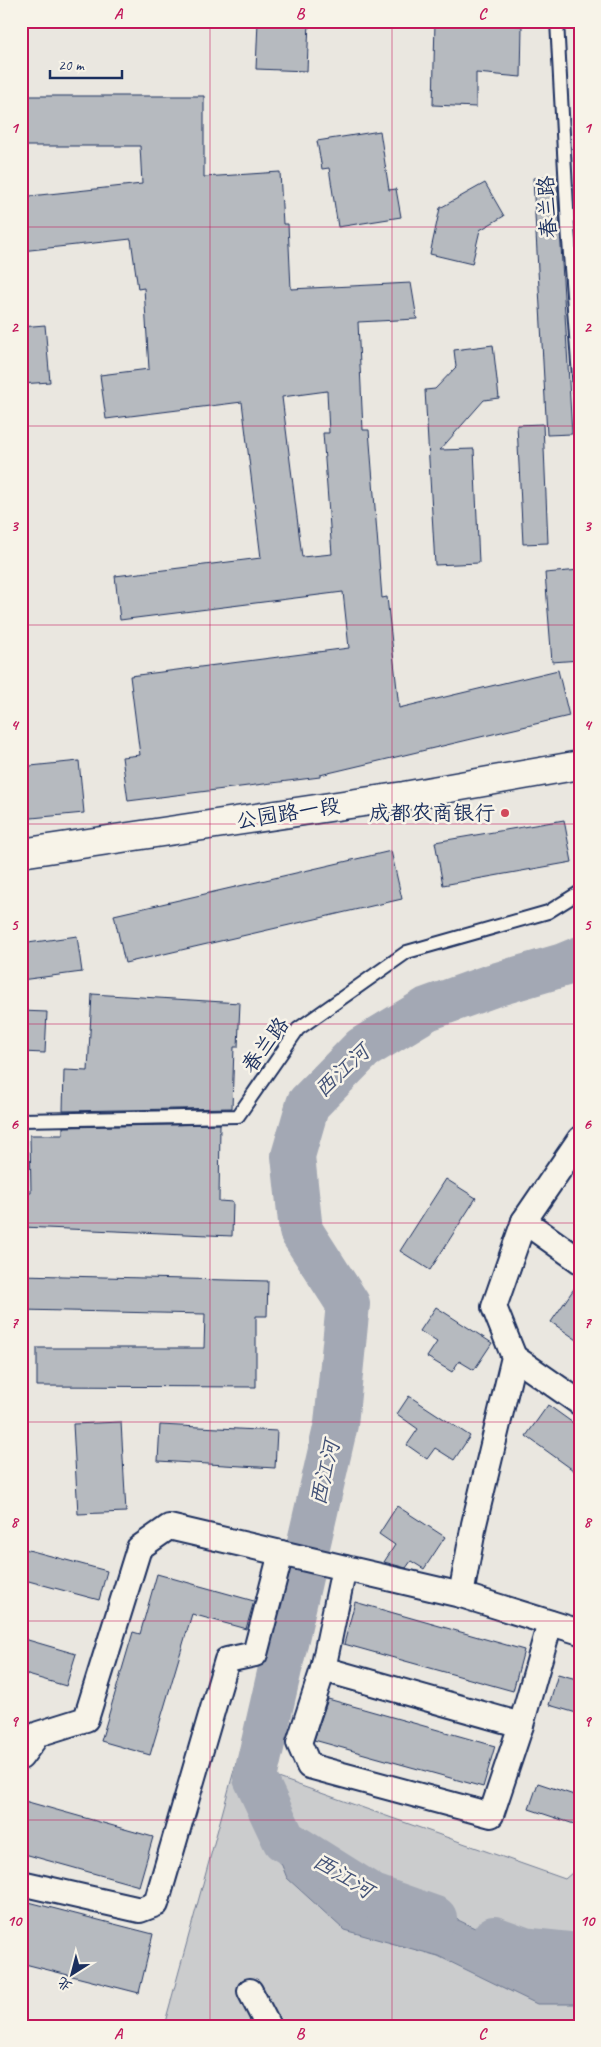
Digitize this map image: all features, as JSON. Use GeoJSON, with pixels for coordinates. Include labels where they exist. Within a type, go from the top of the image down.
{"type":"FeatureCollection","features":[{"type":"Feature","properties":{"kind":"street","name":"公园路一段"},"geometry":{"type":"LineString","coordinates":[[21,853],[404,796],[567,767]]}},
{"type":"Feature","properties":{"kind":"street"},"geometry":{"type":"LineString","coordinates":[[578,1146],[524,1221],[494,1306],[514,1357],[580,1403]]}},
{"type":"Feature","properties":{"kind":"street"},"geometry":{"type":"LineString","coordinates":[[524,1221],[580,1261]]}},
{"type":"Feature","properties":{"kind":"street"},"geometry":{"type":"LineString","coordinates":[[461,1595],[474,1524],[514,1357]]}},
{"type":"Feature","properties":{"kind":"street"},"geometry":{"type":"LineString","coordinates":[[21,1757],[38,1734],[86,1719],[139,1548],[169,1527],[461,1595],[580,1632]]}},
{"type":"Feature","properties":{"kind":"street"},"geometry":{"type":"LineString","coordinates":[[21,1883],[140,1910],[156,1904],[227,1660],[255,1654],[285,1555]]}},
{"type":"Feature","properties":{"kind":"street"},"geometry":{"type":"LineString","coordinates":[[344,1568],[323,1670],[299,1743],[309,1766],[491,1816],[521,1725],[550,1623]]}},
{"type":"Feature","properties":{"kind":"street"},"geometry":{"type":"LineString","coordinates":[[323,1670],[521,1725]]}},
{"type":"Feature","properties":{"kind":"street"},"geometry":{"type":"LineString","coordinates":[[250,1991],[268,2026]]}},
{"type":"Feature","properties":{"kind":"lane","name":"春兰路"},"geometry":{"type":"LineString","coordinates":[[557,21],[580,390]]}},
{"type":"Feature","properties":{"kind":"lane","name":"春兰路"},"geometry":{"type":"LineString","coordinates":[[21,1120],[238,1116],[298,1029],[407,952],[548,912],[580,892]]}},
{"type":"Feature","properties":{"kind":"shaded area"},"geometry":{"type":"Polygon","coordinates":[[[236,1763],[565,1879],[580,1866],[580,2026],[164,2026],[236,1763]]]}},
{"type":"Feature","properties":{"kind":"shaded area"},"geometry":{"type":"Polygon","coordinates":[[[268,1831],[355,1898],[412,1898],[502,1941],[580,1958],[580,2004],[537,2004],[438,1956],[344,1930],[287,1878],[268,1831]]]}},
{"type":"Feature","properties":{"kind":"building"},"geometry":{"type":"Polygon","coordinates":[[[258,21],[309,21],[307,71],[256,69],[258,21]]]}},
{"type":"Feature","properties":{"kind":"building"},"geometry":{"type":"Polygon","coordinates":[[[435,21],[478,21],[478,23],[522,26],[521,77],[476,73],[476,107],[433,105],[435,21]]]}},
{"type":"Feature","properties":{"kind":"building"},"geometry":{"type":"Polygon","coordinates":[[[21,96],[204,96],[204,177],[280,172],[283,224],[288,224],[291,289],[411,283],[417,319],[358,322],[363,430],[369,430],[382,598],[387,597],[399,708],[558,670],[569,716],[320,775],[320,777],[128,801],[122,757],[140,755],[130,676],[349,648],[343,592],[120,620],[115,576],[261,558],[242,402],[106,419],[100,375],[149,369],[144,288],[138,289],[131,239],[21,251],[21,197],[142,184],[140,146],[21,146],[21,96]],[[327,391],[282,397],[302,557],[332,554],[323,433],[329,433],[327,391]]]}},
{"type":"Feature","properties":{"kind":"building"},"geometry":{"type":"Polygon","coordinates":[[[380,131],[389,190],[396,189],[401,217],[338,227],[329,168],[322,169],[317,141],[380,131]]]}},
{"type":"Feature","properties":{"kind":"building"},"geometry":{"type":"Polygon","coordinates":[[[557,177],[572,434],[547,435],[533,178],[557,177]]]}},
{"type":"Feature","properties":{"kind":"building"},"geometry":{"type":"Polygon","coordinates":[[[485,183],[504,216],[480,230],[472,264],[430,254],[440,208],[485,183]]]}},
{"type":"Feature","properties":{"kind":"building"},"geometry":{"type":"Polygon","coordinates":[[[45,325],[50,382],[21,384],[21,327],[45,325]]]}},
{"type":"Feature","properties":{"kind":"building"},"geometry":{"type":"Polygon","coordinates":[[[493,345],[499,398],[484,400],[440,450],[474,449],[479,563],[435,565],[425,390],[435,389],[456,367],[454,350],[493,345]]]}},
{"type":"Feature","properties":{"kind":"building"},"geometry":{"type":"Polygon","coordinates":[[[543,424],[548,543],[523,544],[517,425],[543,424]]]}},
{"type":"Feature","properties":{"kind":"building"},"geometry":{"type":"Polygon","coordinates":[[[580,570],[580,660],[552,662],[545,573],[580,570]]]}},
{"type":"Feature","properties":{"kind":"building"},"geometry":{"type":"Polygon","coordinates":[[[79,761],[84,813],[21,819],[21,767],[79,761]]]}},
{"type":"Feature","properties":{"kind":"building"},"geometry":{"type":"Polygon","coordinates":[[[564,820],[572,862],[443,885],[435,842],[564,820]]]}},
{"type":"Feature","properties":{"kind":"building"},"geometry":{"type":"Polygon","coordinates":[[[391,851],[402,899],[125,963],[114,915],[391,851]]]}},
{"type":"Feature","properties":{"kind":"building"},"geometry":{"type":"Polygon","coordinates":[[[77,936],[82,972],[21,980],[21,944],[77,936]]]}},
{"type":"Feature","properties":{"kind":"building"},"geometry":{"type":"Polygon","coordinates":[[[92,994],[240,1003],[238,1047],[234,1047],[232,1108],[63,1111],[64,1070],[88,1071],[92,994]]]}},
{"type":"Feature","properties":{"kind":"building"},"geometry":{"type":"Polygon","coordinates":[[[21,1011],[47,1012],[45,1053],[21,1052],[21,1011]]]}},
{"type":"Feature","properties":{"kind":"building"},"geometry":{"type":"Polygon","coordinates":[[[220,1124],[219,1201],[233,1202],[232,1236],[22,1227],[23,1193],[31,1193],[30,1135],[63,1135],[63,1127],[220,1124]]]}},
{"type":"Feature","properties":{"kind":"building"},"geometry":{"type":"Polygon","coordinates":[[[446,1179],[476,1198],[430,1270],[400,1251],[446,1179]]]}},
{"type":"Feature","properties":{"kind":"building"},"geometry":{"type":"Polygon","coordinates":[[[21,1275],[268,1281],[267,1316],[256,1316],[256,1387],[37,1386],[37,1348],[204,1348],[205,1314],[21,1310],[21,1275]]]}},
{"type":"Feature","properties":{"kind":"building"},"geometry":{"type":"Polygon","coordinates":[[[580,1280],[580,1342],[551,1322],[580,1280]]]}},
{"type":"Feature","properties":{"kind":"building"},"geometry":{"type":"Polygon","coordinates":[[[436,1307],[492,1343],[474,1370],[459,1361],[452,1372],[427,1357],[437,1342],[420,1331],[436,1307]]]}},
{"type":"Feature","properties":{"kind":"building"},"geometry":{"type":"Polygon","coordinates":[[[409,1396],[470,1436],[454,1460],[435,1448],[427,1459],[407,1445],[418,1429],[397,1414],[409,1396]]]}},
{"type":"Feature","properties":{"kind":"building"},"geometry":{"type":"Polygon","coordinates":[[[548,1405],[580,1428],[580,1475],[526,1436],[548,1405]]]}},
{"type":"Feature","properties":{"kind":"building"},"geometry":{"type":"Polygon","coordinates":[[[121,1422],[126,1512],[78,1514],[73,1424],[121,1422]]]}},
{"type":"Feature","properties":{"kind":"building"},"geometry":{"type":"Polygon","coordinates":[[[160,1425],[277,1431],[275,1468],[158,1461],[160,1425]]]}},
{"type":"Feature","properties":{"kind":"building"},"geometry":{"type":"Polygon","coordinates":[[[397,1506],[445,1537],[424,1569],[411,1561],[406,1568],[384,1562],[395,1545],[379,1534],[397,1506]]]}},
{"type":"Feature","properties":{"kind":"building"},"geometry":{"type":"Polygon","coordinates":[[[21,1548],[107,1571],[99,1600],[21,1579],[21,1548]]]}},
{"type":"Feature","properties":{"kind":"building"},"geometry":{"type":"Polygon","coordinates":[[[157,1574],[254,1601],[246,1629],[192,1614],[150,1755],[101,1741],[133,1632],[140,1634],[157,1574]]]}},
{"type":"Feature","properties":{"kind":"building"},"geometry":{"type":"Polygon","coordinates":[[[355,1602],[524,1650],[513,1691],[344,1644],[355,1602]]]}},
{"type":"Feature","properties":{"kind":"building"},"geometry":{"type":"Polygon","coordinates":[[[21,1638],[76,1654],[66,1686],[21,1673],[21,1638]]]}},
{"type":"Feature","properties":{"kind":"building"},"geometry":{"type":"Polygon","coordinates":[[[558,1674],[580,1680],[580,1714],[549,1705],[558,1674]]]}},
{"type":"Feature","properties":{"kind":"building"},"geometry":{"type":"Polygon","coordinates":[[[328,1699],[495,1746],[483,1787],[314,1740],[328,1699]]]}},
{"type":"Feature","properties":{"kind":"building"},"geometry":{"type":"Polygon","coordinates":[[[538,1783],[580,1797],[580,1826],[529,1809],[538,1783]]]}},
{"type":"Feature","properties":{"kind":"building"},"geometry":{"type":"Polygon","coordinates":[[[21,1800],[153,1837],[139,1886],[21,1853],[21,1800]]]}},
{"type":"Feature","properties":{"kind":"building"},"geometry":{"type":"Polygon","coordinates":[[[21,1900],[153,1934],[139,1993],[21,1963],[21,1900]]]}},
{"type":"Feature","properties":{"kind":"waterway","name":"西江河"},"geometry":{"type":"LineString","coordinates":[[435,1918],[373,1896],[284,1840],[255,1778],[336,1424],[348,1304],[301,1231],[293,1156],[308,1104],[363,1048],[427,1009],[491,986],[563,965],[580,958]]}},
{"type":"Feature","properties":{"kind":"waterway","name":"西江河"},"geometry":{"type":"LineString","coordinates":[[494,1938],[524,1949],[580,1955]]}},
{"type":"Feature","properties":{"kind":"place","name":"成都农商银行"},"geometry":{"type":"Point","coordinates":[505,813]}}]}
